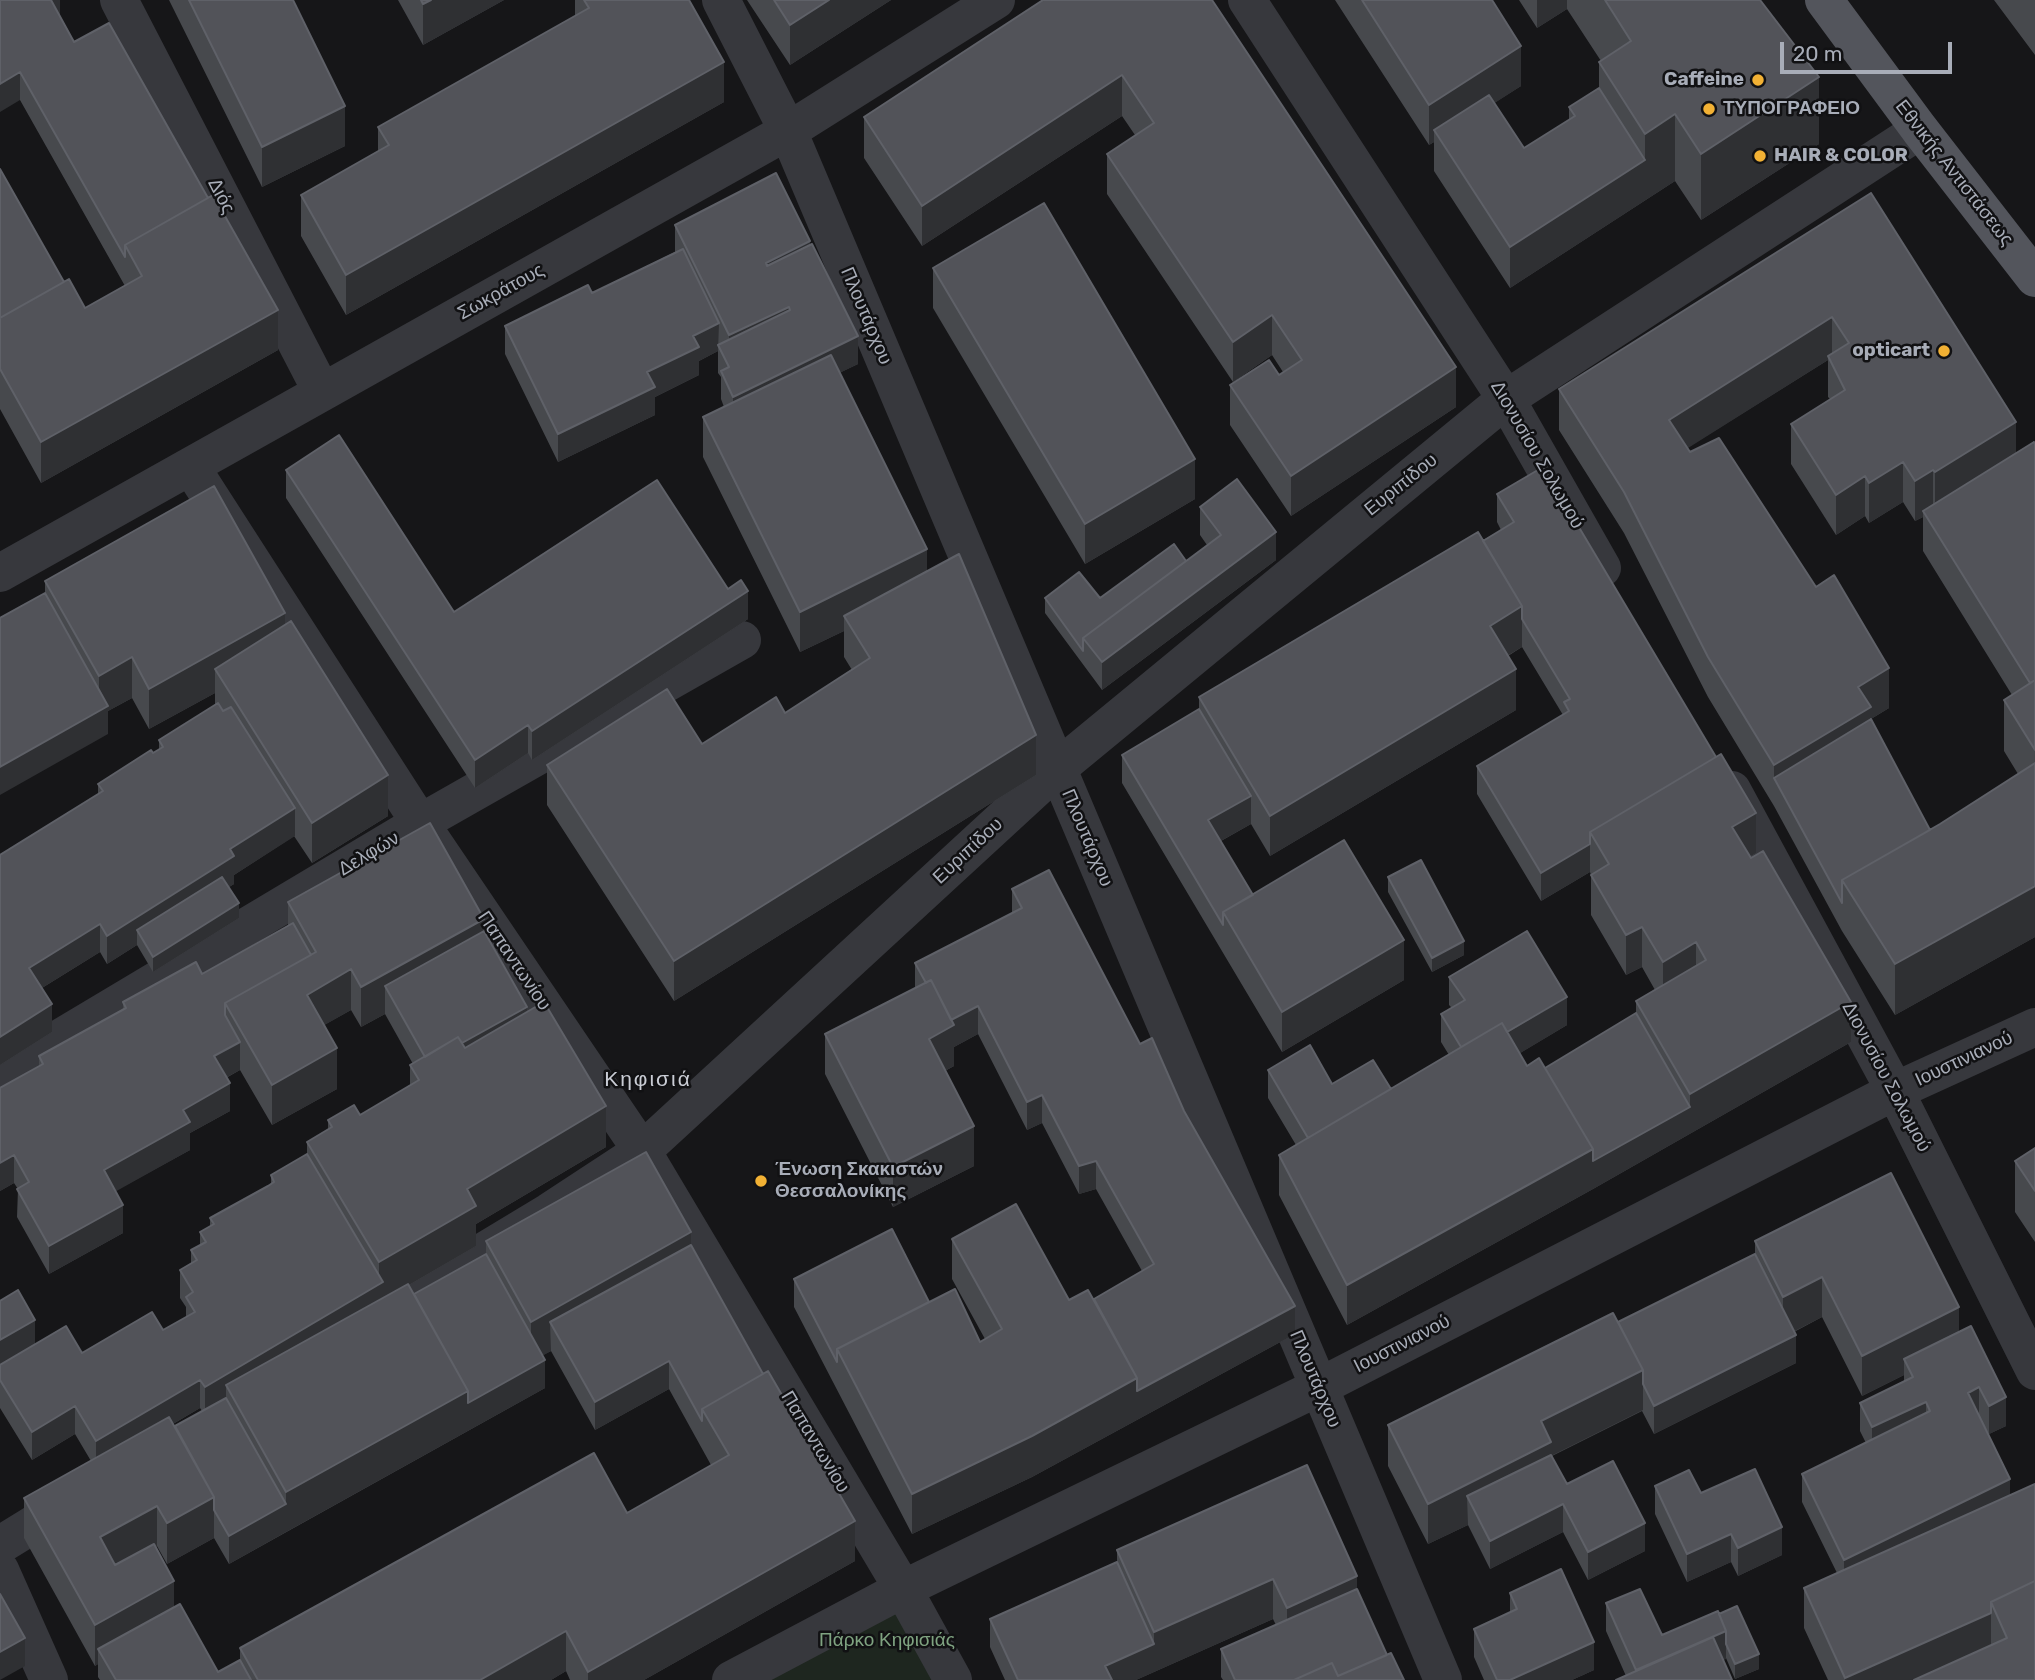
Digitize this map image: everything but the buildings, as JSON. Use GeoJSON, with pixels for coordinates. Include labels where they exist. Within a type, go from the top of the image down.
{"type":"FeatureCollection","features":[{"type":"Feature","properties":{"kind":"main road","name":"Εθνικής Αντιστάσεως"},"geometry":{"type":"LineString","coordinates":[[1824,0],[1920,130],[2035,278]]}},
{"type":"Feature","properties":{"kind":"street","name":"Διός"},"geometry":{"type":"LineString","coordinates":[[119,0],[323,392]]}},
{"type":"Feature","properties":{"kind":"street","name":"Πλουτάρχου"},"geometry":{"type":"LineString","coordinates":[[720,0],[788,131],[1443,1680]]}},
{"type":"Feature","properties":{"kind":"street","name":"Σωκράτους"},"geometry":{"type":"LineString","coordinates":[[5,559],[191,467],[788,131],[996,0]]}},
{"type":"Feature","properties":{"kind":"street","name":"Διονυσίου Σολωμού"},"geometry":{"type":"LineString","coordinates":[[1247,0],[1506,399],[1619,597]]}},
{"type":"Feature","properties":{"kind":"street","name":"Ευριπίδου"},"geometry":{"type":"LineString","coordinates":[[346,1335],[549,1212],[642,1151],[1058,768],[1506,399],[1920,130]]}},
{"type":"Feature","properties":{"kind":"street","name":"Παπαντωνίου"},"geometry":{"type":"LineString","coordinates":[[191,467],[420,823],[642,1151],[902,1589],[953,1680]]}},
{"type":"Feature","properties":{"kind":"street","name":"Δελφών"},"geometry":{"type":"LineString","coordinates":[[0,1074],[420,823],[742,640]]}},
{"type":"Feature","properties":{"kind":"street","name":"Διονυσίου Σολωμού"},"geometry":{"type":"LineString","coordinates":[[1713,758],[1895,1091],[2035,1371]]}},
{"type":"Feature","properties":{"kind":"street","name":"Ιουστινιανού"},"geometry":{"type":"LineString","coordinates":[[731,1680],[902,1589],[1319,1387],[1895,1091],[2035,1027]]}},
{"type":"Feature","properties":{"kind":"street"},"geometry":{"type":"LineString","coordinates":[[0,1545],[96,1487]]}},
{"type":"Feature","properties":{"kind":"street"},"geometry":{"type":"LineString","coordinates":[[0,1570],[49,1680]]}},
{"type":"Feature","properties":{"kind":"green space","name":"Πάρκο Κηφισιάς"},"geometry":{"type":"Polygon","coordinates":[[[903,1589],[952,1680],[731,1680],[903,1589]]]}},
{"type":"Feature","properties":{"kind":"place","name":"Caffeine"},"geometry":{"type":"Point","coordinates":[1758,80]}},
{"type":"Feature","properties":{"kind":"place","name":"ΤΥΠΟΓΡΑΦΕΙΟ"},"geometry":{"type":"Point","coordinates":[1709,109]}},
{"type":"Feature","properties":{"kind":"place","name":"HAIR & COLOR"},"geometry":{"type":"Point","coordinates":[1760,156]}},
{"type":"Feature","properties":{"kind":"place","name":"opticart"},"geometry":{"type":"Point","coordinates":[1944,351]}},
{"type":"Feature","properties":{"kind":"place","name":"Ένωση Σκακιστών Θεσσαλονίκης"},"geometry":{"type":"Point","coordinates":[761,1181]}},
{"type":"Feature","properties":{"kind":"district","name":"Κηφισιά"},"geometry":{"type":"Point","coordinates":[648,1080]}}]}
